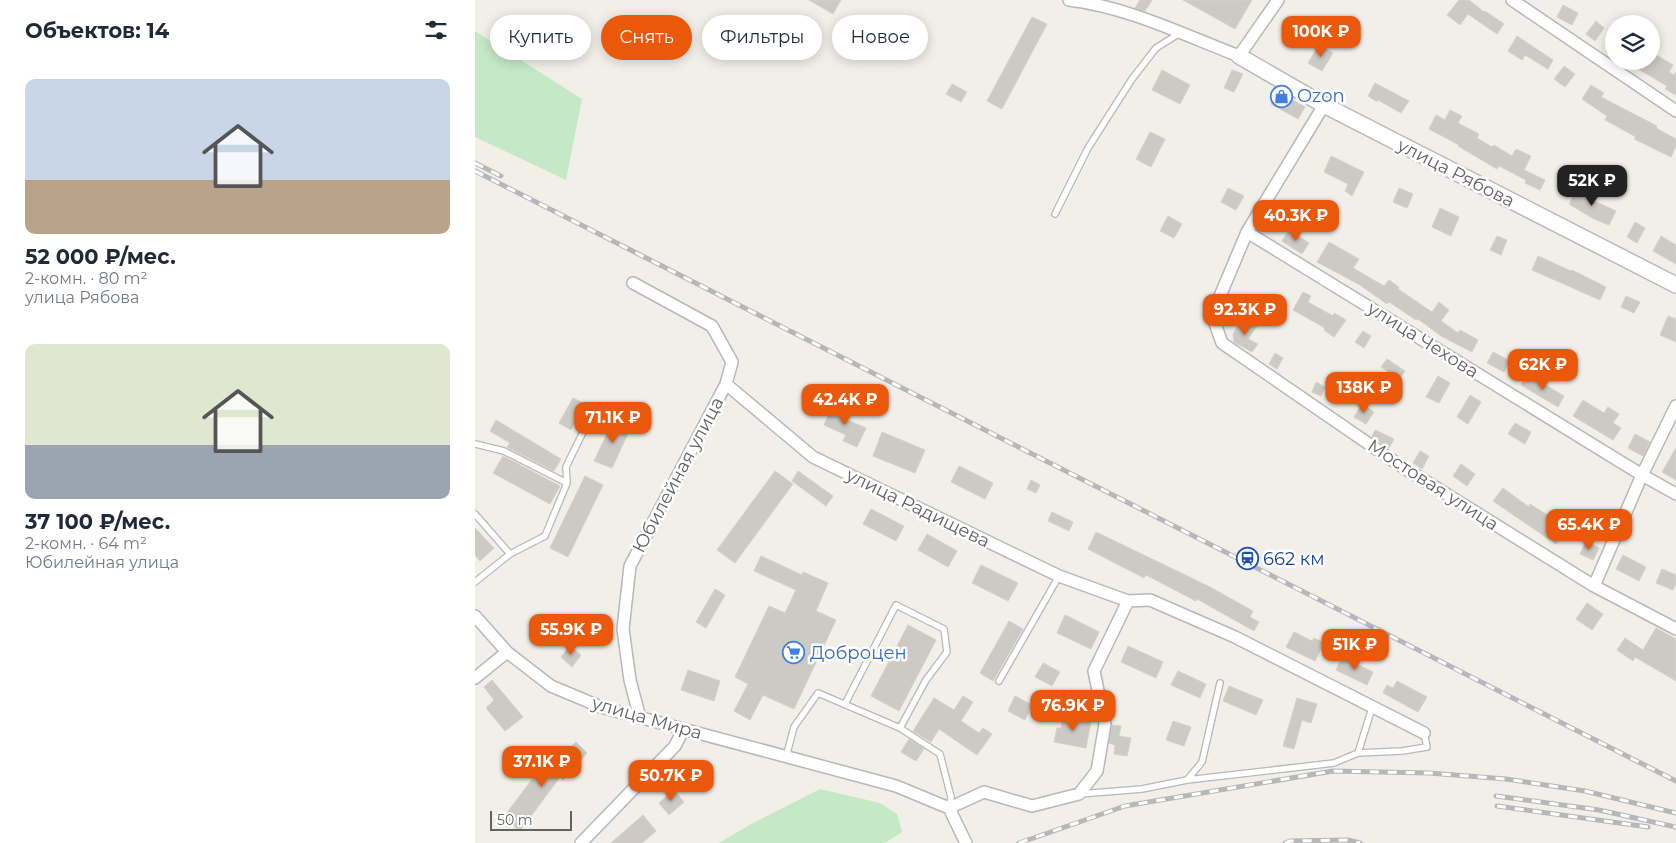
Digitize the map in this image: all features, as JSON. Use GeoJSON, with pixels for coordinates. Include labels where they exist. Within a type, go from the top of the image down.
{"type":"FeatureCollection","features":[{"type":"Feature","properties":{"kind":"street"},"geometry":{"type":"LineString","coordinates":[[1069,0],[1086,1],[1140,18],[1239,56],[1278,0]]}},
{"type":"Feature","properties":{"kind":"street"},"geometry":{"type":"LineString","coordinates":[[1512,0],[1676,111]]}},
{"type":"Feature","properties":{"kind":"street","name":"улица Рябова"},"geometry":{"type":"LineString","coordinates":[[1239,56],[1324,105],[1676,285]]}},
{"type":"Feature","properties":{"kind":"street","name":"Мостовая улица"},"geometry":{"type":"LineString","coordinates":[[1324,105],[1247,232],[1212,315],[1222,343],[1398,464],[1594,586],[1676,629]]}},
{"type":"Feature","properties":{"kind":"street","name":"улица Чехова"},"geometry":{"type":"LineString","coordinates":[[1247,232],[1676,494]]}},
{"type":"Feature","properties":{"kind":"street","name":"Юбилейная улица"},"geometry":{"type":"LineString","coordinates":[[633,283],[712,326],[732,362],[726,384],[630,566],[623,628],[630,680],[640,718]]}},
{"type":"Feature","properties":{"kind":"street","name":"улица Радищева"},"geometry":{"type":"LineString","coordinates":[[726,384],[813,457],[1059,576],[1128,601],[1150,600],[1235,637],[1424,733]]}},
{"type":"Feature","properties":{"kind":"street"},"geometry":{"type":"LineString","coordinates":[[1594,586],[1676,406]]}},
{"type":"Feature","properties":{"kind":"street"},"geometry":{"type":"LineString","coordinates":[[966,843],[949,808],[984,792],[1032,806],[1079,794],[1097,771],[1105,724],[1094,671],[1128,601]]}},
{"type":"Feature","properties":{"kind":"street","name":"улица Мира"},"geometry":{"type":"LineString","coordinates":[[475,616],[507,652],[551,686],[601,707],[896,786],[949,808]]}},
{"type":"Feature","properties":{"kind":"street"},"geometry":{"type":"LineString","coordinates":[[475,678],[507,652]]}},
{"type":"Feature","properties":{"kind":"street"},"geometry":{"type":"LineString","coordinates":[[581,843],[675,746],[683,730]]}},
{"type":"Feature","properties":{"kind":"lane"},"geometry":{"type":"LineString","coordinates":[[1055,214],[1088,148],[1132,80],[1156,48],[1180,33]]}},
{"type":"Feature","properties":{"kind":"lane"},"geometry":{"type":"LineString","coordinates":[[475,582],[510,554],[545,536],[567,483],[566,467],[584,430]]}},
{"type":"Feature","properties":{"kind":"lane"},"geometry":{"type":"LineString","coordinates":[[475,444],[504,451],[567,483]]}},
{"type":"Feature","properties":{"kind":"lane"},"geometry":{"type":"LineString","coordinates":[[475,514],[510,554]]}},
{"type":"Feature","properties":{"kind":"lane"},"geometry":{"type":"LineString","coordinates":[[999,681],[1059,576]]}},
{"type":"Feature","properties":{"kind":"lane"},"geometry":{"type":"LineString","coordinates":[[845,704],[896,605],[944,630],[947,652],[926,680],[900,728]]}},
{"type":"Feature","properties":{"kind":"lane"},"geometry":{"type":"LineString","coordinates":[[1187,780],[1202,762],[1220,683]]}},
{"type":"Feature","properties":{"kind":"lane"},"geometry":{"type":"LineString","coordinates":[[786,757],[794,727],[818,693],[900,728],[940,754],[951,796],[949,808]]}},
{"type":"Feature","properties":{"kind":"lane"},"geometry":{"type":"LineString","coordinates":[[1358,753],[1372,708]]}},
{"type":"Feature","properties":{"kind":"lane"},"geometry":{"type":"LineString","coordinates":[[1079,794],[1142,789],[1187,780],[1334,763],[1358,753],[1402,751],[1427,747],[1424,733]]}},
{"type":"Feature","properties":{"kind":"green space"},"geometry":{"type":"Polygon","coordinates":[[[475,31],[490,41],[490,60],[521,60],[582,99],[566,180],[475,137],[475,31]]]}},
{"type":"Feature","properties":{"kind":"green space"},"geometry":{"type":"Polygon","coordinates":[[[820,789],[880,803],[897,814],[902,832],[885,843],[719,843],[753,823],[820,789]]]}},
{"type":"Feature","properties":{"kind":"building"},"geometry":{"type":"Polygon","coordinates":[[[809,0],[841,0],[833,14],[809,0]]]}},
{"type":"Feature","properties":{"kind":"building"},"geometry":{"type":"Polygon","coordinates":[[[1140,0],[1152,0],[1145,11],[1135,8],[1140,0]]]}},
{"type":"Feature","properties":{"kind":"building"},"geometry":{"type":"Polygon","coordinates":[[[1183,0],[1252,0],[1235,29],[1183,0]]]}},
{"type":"Feature","properties":{"kind":"building"},"geometry":{"type":"Polygon","coordinates":[[[1459,0],[1469,0],[1504,24],[1497,34],[1468,14],[1460,25],[1447,15],[1459,0]]]}},
{"type":"Feature","properties":{"kind":"building"},"geometry":{"type":"Polygon","coordinates":[[[1563,5],[1578,13],[1572,25],[1557,17],[1563,5]]]}},
{"type":"Feature","properties":{"kind":"building"},"geometry":{"type":"Polygon","coordinates":[[[1032,17],[1047,24],[1002,109],[987,101],[1032,17]]]}},
{"type":"Feature","properties":{"kind":"building"},"geometry":{"type":"Polygon","coordinates":[[[1596,21],[1604,28],[1595,41],[1586,34],[1596,21]]]}},
{"type":"Feature","properties":{"kind":"building"},"geometry":{"type":"Polygon","coordinates":[[[1517,36],[1553,60],[1548,69],[1525,55],[1522,60],[1508,51],[1517,36]]]}},
{"type":"Feature","properties":{"kind":"building"},"geometry":{"type":"Polygon","coordinates":[[[1319,45],[1333,53],[1322,71],[1308,63],[1319,45]]]}},
{"type":"Feature","properties":{"kind":"building"},"geometry":{"type":"Polygon","coordinates":[[[1660,57],[1673,65],[1669,72],[1674,75],[1676,72],[1676,95],[1665,89],[1667,86],[1640,70],[1660,70],[1660,57]]]}},
{"type":"Feature","properties":{"kind":"building"},"geometry":{"type":"Polygon","coordinates":[[[1564,66],[1575,74],[1565,87],[1554,79],[1564,66]]]}},
{"type":"Feature","properties":{"kind":"building"},"geometry":{"type":"Polygon","coordinates":[[[1162,70],[1190,85],[1180,104],[1152,90],[1162,70]]]}},
{"type":"Feature","properties":{"kind":"building"},"geometry":{"type":"Polygon","coordinates":[[[1232,70],[1243,74],[1234,92],[1224,88],[1232,70]]]}},
{"type":"Feature","properties":{"kind":"building"},"geometry":{"type":"Polygon","coordinates":[[[1375,83],[1409,101],[1401,113],[1368,96],[1375,83]]]}},
{"type":"Feature","properties":{"kind":"building"},"geometry":{"type":"Polygon","coordinates":[[[952,84],[967,92],[961,102],[946,94],[952,84]]]}},
{"type":"Feature","properties":{"kind":"building"},"geometry":{"type":"Polygon","coordinates":[[[1591,85],[1604,93],[1601,97],[1657,126],[1656,128],[1676,139],[1676,146],[1671,157],[1634,139],[1636,137],[1605,120],[1607,116],[1582,99],[1591,85]]]}},
{"type":"Feature","properties":{"kind":"building"},"geometry":{"type":"Polygon","coordinates":[[[1278,91],[1305,107],[1298,119],[1271,104],[1278,91]]]}},
{"type":"Feature","properties":{"kind":"building"},"geometry":{"type":"Polygon","coordinates":[[[1450,110],[1462,116],[1458,123],[1479,134],[1477,138],[1492,147],[1494,145],[1512,156],[1516,149],[1531,156],[1524,170],[1545,180],[1540,190],[1525,183],[1526,180],[1499,166],[1497,169],[1429,129],[1436,115],[1445,120],[1450,110]]]}},
{"type":"Feature","properties":{"kind":"building"},"geometry":{"type":"Polygon","coordinates":[[[1150,132],[1165,139],[1151,167],[1136,159],[1150,132]]]}},
{"type":"Feature","properties":{"kind":"building"},"geometry":{"type":"Polygon","coordinates":[[[1331,156],[1364,172],[1352,196],[1345,191],[1348,184],[1324,172],[1331,156]]]}},
{"type":"Feature","properties":{"kind":"building"},"geometry":{"type":"Polygon","coordinates":[[[1228,188],[1244,196],[1236,210],[1221,202],[1228,188]]]}},
{"type":"Feature","properties":{"kind":"building"},"geometry":{"type":"Polygon","coordinates":[[[1399,188],[1413,194],[1407,208],[1393,202],[1399,188]]]}},
{"type":"Feature","properties":{"kind":"building"},"geometry":{"type":"Polygon","coordinates":[[[1578,188],[1594,196],[1592,200],[1616,211],[1609,225],[1594,219],[1569,204],[1578,188]]]}},
{"type":"Feature","properties":{"kind":"building"},"geometry":{"type":"Polygon","coordinates":[[[1440,208],[1459,217],[1451,236],[1432,227],[1440,208]]]}},
{"type":"Feature","properties":{"kind":"building"},"geometry":{"type":"Polygon","coordinates":[[[1168,216],[1182,224],[1174,238],[1160,231],[1168,216]]]}},
{"type":"Feature","properties":{"kind":"building"},"geometry":{"type":"Polygon","coordinates":[[[1635,222],[1645,228],[1637,243],[1627,237],[1635,222]]]}},
{"type":"Feature","properties":{"kind":"building"},"geometry":{"type":"Polygon","coordinates":[[[1289,230],[1309,243],[1302,254],[1282,241],[1289,230]]]}},
{"type":"Feature","properties":{"kind":"building"},"geometry":{"type":"Polygon","coordinates":[[[1497,236],[1507,240],[1501,255],[1490,250],[1497,236]]]}},
{"type":"Feature","properties":{"kind":"building"},"geometry":{"type":"Polygon","coordinates":[[[1661,236],[1676,245],[1676,264],[1653,251],[1661,236]]]}},
{"type":"Feature","properties":{"kind":"building"},"geometry":{"type":"Polygon","coordinates":[[[1329,242],[1359,259],[1353,268],[1384,286],[1389,280],[1399,287],[1398,289],[1432,312],[1439,302],[1449,310],[1441,321],[1458,333],[1460,330],[1478,340],[1472,352],[1441,336],[1418,319],[1416,320],[1389,302],[1387,304],[1360,285],[1317,262],[1329,242]]]}},
{"type":"Feature","properties":{"kind":"building"},"geometry":{"type":"Polygon","coordinates":[[[1538,256],[1606,287],[1600,300],[1532,270],[1538,256]]]}},
{"type":"Feature","properties":{"kind":"building"},"geometry":{"type":"Polygon","coordinates":[[[1303,292],[1311,296],[1308,302],[1333,316],[1334,313],[1346,320],[1334,337],[1324,330],[1325,328],[1293,310],[1303,292]]]}},
{"type":"Feature","properties":{"kind":"building"},"geometry":{"type":"Polygon","coordinates":[[[1626,296],[1640,302],[1634,313],[1621,307],[1626,296]]]}},
{"type":"Feature","properties":{"kind":"building"},"geometry":{"type":"Polygon","coordinates":[[[1668,316],[1676,319],[1676,342],[1660,335],[1668,316]]]}},
{"type":"Feature","properties":{"kind":"building"},"geometry":{"type":"Polygon","coordinates":[[[1249,320],[1257,326],[1248,339],[1258,344],[1252,352],[1234,342],[1233,334],[1239,324],[1245,328],[1249,320]]]}},
{"type":"Feature","properties":{"kind":"building"},"geometry":{"type":"Polygon","coordinates":[[[1363,331],[1371,336],[1364,348],[1355,342],[1363,331]]]}},
{"type":"Feature","properties":{"kind":"building"},"geometry":{"type":"Polygon","coordinates":[[[1493,352],[1510,361],[1504,372],[1487,363],[1493,352]]]}},
{"type":"Feature","properties":{"kind":"building"},"geometry":{"type":"Polygon","coordinates":[[[1275,353],[1283,358],[1277,369],[1269,364],[1275,353]]]}},
{"type":"Feature","properties":{"kind":"building"},"geometry":{"type":"Polygon","coordinates":[[[1387,359],[1405,371],[1399,379],[1381,367],[1387,359]]]}},
{"type":"Feature","properties":{"kind":"building"},"geometry":{"type":"Polygon","coordinates":[[[1527,374],[1564,396],[1558,407],[1521,385],[1527,374]]]}},
{"type":"Feature","properties":{"kind":"building"},"geometry":{"type":"Polygon","coordinates":[[[1438,376],[1450,383],[1439,403],[1426,397],[1438,376]]]}},
{"type":"Feature","properties":{"kind":"building"},"geometry":{"type":"Polygon","coordinates":[[[1316,382],[1325,387],[1321,396],[1312,392],[1316,382]]]}},
{"type":"Feature","properties":{"kind":"building"},"geometry":{"type":"Polygon","coordinates":[[[1470,395],[1481,402],[1468,424],[1457,417],[1470,395]]]}},
{"type":"Feature","properties":{"kind":"building"},"geometry":{"type":"Polygon","coordinates":[[[573,398],[585,404],[571,430],[559,423],[573,398]]]}},
{"type":"Feature","properties":{"kind":"building"},"geometry":{"type":"Polygon","coordinates":[[[1583,400],[1604,413],[1608,407],[1619,414],[1613,423],[1621,428],[1613,440],[1573,416],[1583,400]]]}},
{"type":"Feature","properties":{"kind":"building"},"geometry":{"type":"Polygon","coordinates":[[[834,403],[842,406],[838,416],[866,428],[857,447],[843,441],[846,435],[824,425],[834,403]]]}},
{"type":"Feature","properties":{"kind":"building"},"geometry":{"type":"Polygon","coordinates":[[[1362,404],[1374,412],[1366,424],[1354,417],[1362,404]]]}},
{"type":"Feature","properties":{"kind":"building"},"geometry":{"type":"Polygon","coordinates":[[[614,419],[631,427],[612,468],[594,461],[614,419]]]}},
{"type":"Feature","properties":{"kind":"building"},"geometry":{"type":"Polygon","coordinates":[[[496,420],[561,459],[554,471],[507,447],[510,443],[490,431],[496,420]]]}},
{"type":"Feature","properties":{"kind":"building"},"geometry":{"type":"Polygon","coordinates":[[[1515,423],[1531,432],[1525,444],[1508,434],[1515,423]]]}},
{"type":"Feature","properties":{"kind":"building"},"geometry":{"type":"Polygon","coordinates":[[[1375,430],[1394,439],[1389,448],[1372,437],[1375,430]]]}},
{"type":"Feature","properties":{"kind":"building"},"geometry":{"type":"Polygon","coordinates":[[[882,432],[925,450],[915,473],[873,456],[882,432]]]}},
{"type":"Feature","properties":{"kind":"building"},"geometry":{"type":"Polygon","coordinates":[[[1635,434],[1650,442],[1643,456],[1628,448],[1635,434]]]}},
{"type":"Feature","properties":{"kind":"building"},"geometry":{"type":"Polygon","coordinates":[[[1676,448],[1676,480],[1662,472],[1676,448]]]}},
{"type":"Feature","properties":{"kind":"building"},"geometry":{"type":"Polygon","coordinates":[[[1420,451],[1429,456],[1422,469],[1413,463],[1420,451]]]}},
{"type":"Feature","properties":{"kind":"building"},"geometry":{"type":"Polygon","coordinates":[[[503,456],[560,486],[550,504],[493,473],[503,456]]]}},
{"type":"Feature","properties":{"kind":"building"},"geometry":{"type":"Polygon","coordinates":[[[1461,464],[1475,474],[1467,486],[1453,476],[1461,464]]]}},
{"type":"Feature","properties":{"kind":"building"},"geometry":{"type":"Polygon","coordinates":[[[959,466],[993,483],[985,499],[951,482],[959,466]]]}},
{"type":"Feature","properties":{"kind":"building"},"geometry":{"type":"Polygon","coordinates":[[[775,471],[793,484],[735,563],[717,550],[775,471]]]}},
{"type":"Feature","properties":{"kind":"building"},"geometry":{"type":"Polygon","coordinates":[[[798,471],[833,496],[826,506],[792,481],[798,471]]]}},
{"type":"Feature","properties":{"kind":"building"},"geometry":{"type":"Polygon","coordinates":[[[585,476],[603,485],[568,557],[550,548],[585,476]]]}},
{"type":"Feature","properties":{"kind":"building"},"geometry":{"type":"Polygon","coordinates":[[[1031,480],[1040,485],[1036,493],[1027,489],[1031,480]]]}},
{"type":"Feature","properties":{"kind":"building"},"geometry":{"type":"Polygon","coordinates":[[[1503,488],[1529,507],[1530,504],[1568,528],[1556,544],[1493,501],[1503,488]]]}},
{"type":"Feature","properties":{"kind":"building"},"geometry":{"type":"Polygon","coordinates":[[[871,509],[904,526],[896,541],[863,524],[871,509]]]}},
{"type":"Feature","properties":{"kind":"building"},"geometry":{"type":"Polygon","coordinates":[[[1052,512],[1073,522],[1069,531],[1048,521],[1052,512]]]}},
{"type":"Feature","properties":{"kind":"building"},"geometry":{"type":"Polygon","coordinates":[[[475,528],[494,548],[480,561],[475,555],[475,528]]]}},
{"type":"Feature","properties":{"kind":"building"},"geometry":{"type":"Polygon","coordinates":[[[1096,532],[1210,587],[1253,611],[1250,617],[1259,622],[1254,631],[1197,599],[1196,601],[1146,575],[1144,578],[1088,549],[1096,532]]]}},
{"type":"Feature","properties":{"kind":"building"},"geometry":{"type":"Polygon","coordinates":[[[927,534],[957,551],[948,567],[918,550],[927,534]]]}},
{"type":"Feature","properties":{"kind":"building"},"geometry":{"type":"Polygon","coordinates":[[[1586,541],[1599,548],[1593,560],[1580,554],[1586,541]]]}},
{"type":"Feature","properties":{"kind":"building"},"geometry":{"type":"Polygon","coordinates":[[[1623,555],[1646,567],[1639,581],[1616,569],[1623,555]]]}},
{"type":"Feature","properties":{"kind":"building"},"geometry":{"type":"Polygon","coordinates":[[[761,556],[802,575],[803,572],[828,583],[816,611],[836,620],[794,709],[763,695],[750,720],[734,711],[748,684],[735,677],[769,606],[785,613],[796,590],[754,571],[761,556]]]}},
{"type":"Feature","properties":{"kind":"building"},"geometry":{"type":"Polygon","coordinates":[[[981,565],[1018,583],[1008,601],[972,583],[981,565]]]}},
{"type":"Feature","properties":{"kind":"building"},"geometry":{"type":"Polygon","coordinates":[[[1662,569],[1676,575],[1676,584],[1673,590],[1656,583],[1662,569]]]}},
{"type":"Feature","properties":{"kind":"building"},"geometry":{"type":"Polygon","coordinates":[[[715,589],[725,595],[706,628],[696,622],[715,589]]]}},
{"type":"Feature","properties":{"kind":"building"},"geometry":{"type":"Polygon","coordinates":[[[1587,603],[1603,614],[1592,630],[1576,619],[1587,603]]]}},
{"type":"Feature","properties":{"kind":"building"},"geometry":{"type":"Polygon","coordinates":[[[1065,615],[1099,632],[1091,649],[1057,633],[1065,615]]]}},
{"type":"Feature","properties":{"kind":"building"},"geometry":{"type":"Polygon","coordinates":[[[1009,621],[1023,629],[993,681],[980,673],[1009,621]]]}},
{"type":"Feature","properties":{"kind":"building"},"geometry":{"type":"Polygon","coordinates":[[[908,625],[936,640],[899,711],[871,696],[908,625]]]}},
{"type":"Feature","properties":{"kind":"building"},"geometry":{"type":"Polygon","coordinates":[[[1656,628],[1676,639],[1676,681],[1635,657],[1633,661],[1617,650],[1625,638],[1643,650],[1656,628]]]}},
{"type":"Feature","properties":{"kind":"building"},"geometry":{"type":"Polygon","coordinates":[[[1294,632],[1312,641],[1314,638],[1324,643],[1315,661],[1286,647],[1294,632]]]}},
{"type":"Feature","properties":{"kind":"building"},"geometry":{"type":"Polygon","coordinates":[[[570,646],[581,655],[572,667],[561,657],[570,646]]]}},
{"type":"Feature","properties":{"kind":"building"},"geometry":{"type":"Polygon","coordinates":[[[1128,646],[1163,662],[1156,678],[1121,662],[1128,646]]]}},
{"type":"Feature","properties":{"kind":"building"},"geometry":{"type":"Polygon","coordinates":[[[1342,657],[1373,672],[1367,685],[1336,670],[1342,657]]]}},
{"type":"Feature","properties":{"kind":"building"},"geometry":{"type":"Polygon","coordinates":[[[1043,663],[1060,672],[1052,686],[1035,677],[1043,663]]]}},
{"type":"Feature","properties":{"kind":"building"},"geometry":{"type":"Polygon","coordinates":[[[688,670],[720,681],[714,701],[681,690],[688,670]]]}},
{"type":"Feature","properties":{"kind":"building"},"geometry":{"type":"Polygon","coordinates":[[[1178,671],[1206,684],[1200,698],[1171,685],[1178,671]]]}},
{"type":"Feature","properties":{"kind":"building"},"geometry":{"type":"Polygon","coordinates":[[[492,680],[523,717],[505,731],[486,708],[494,700],[484,687],[492,680]]]}},
{"type":"Feature","properties":{"kind":"building"},"geometry":{"type":"Polygon","coordinates":[[[1397,681],[1427,697],[1418,712],[1383,693],[1387,685],[1393,688],[1397,681]]]}},
{"type":"Feature","properties":{"kind":"building"},"geometry":{"type":"Polygon","coordinates":[[[1229,686],[1263,700],[1256,715],[1223,701],[1229,686]]]}},
{"type":"Feature","properties":{"kind":"building"},"geometry":{"type":"Polygon","coordinates":[[[963,696],[973,702],[961,721],[979,733],[983,728],[992,734],[977,755],[939,729],[931,742],[913,731],[934,698],[954,710],[963,696]]]}},
{"type":"Feature","properties":{"kind":"building"},"geometry":{"type":"Polygon","coordinates":[[[1015,696],[1032,705],[1025,720],[1008,711],[1015,696]]]}},
{"type":"Feature","properties":{"kind":"building"},"geometry":{"type":"Polygon","coordinates":[[[1297,698],[1317,704],[1311,723],[1302,720],[1294,749],[1283,746],[1297,698]]]}},
{"type":"Feature","properties":{"kind":"building"},"geometry":{"type":"Polygon","coordinates":[[[1063,715],[1091,721],[1086,748],[1054,742],[1057,728],[1061,728],[1063,715]]]}},
{"type":"Feature","properties":{"kind":"building"},"geometry":{"type":"Polygon","coordinates":[[[1173,721],[1191,727],[1184,746],[1166,740],[1173,721]]]}},
{"type":"Feature","properties":{"kind":"building"},"geometry":{"type":"Polygon","coordinates":[[[1112,725],[1121,726],[1119,736],[1131,738],[1127,756],[1114,754],[1115,745],[1109,743],[1112,725]]]}},
{"type":"Feature","properties":{"kind":"building"},"geometry":{"type":"Polygon","coordinates":[[[909,739],[924,749],[916,761],[901,752],[909,739]]]}},
{"type":"Feature","properties":{"kind":"building"},"geometry":{"type":"Polygon","coordinates":[[[576,742],[587,753],[563,780],[560,777],[520,831],[503,818],[539,770],[545,775],[576,742]]]}},
{"type":"Feature","properties":{"kind":"building"},"geometry":{"type":"Polygon","coordinates":[[[674,790],[684,802],[669,815],[659,803],[674,790]]]}},
{"type":"Feature","properties":{"kind":"building"},"geometry":{"type":"Polygon","coordinates":[[[643,815],[656,831],[642,843],[611,843],[643,815]]]}},
{"type":"Feature","properties":{"kind":"railway"},"geometry":{"type":"LineString","coordinates":[[475,163],[501,176]]}},
{"type":"Feature","properties":{"kind":"railway"},"geometry":{"type":"LineString","coordinates":[[475,171],[1676,781]]}},
{"type":"Feature","properties":{"kind":"railway"},"geometry":{"type":"LineString","coordinates":[[1019,843],[1125,806],[1333,771],[1429,773],[1506,779],[1585,791],[1676,813]]}},
{"type":"Feature","properties":{"kind":"railway"},"geometry":{"type":"LineString","coordinates":[[1496,796],[1599,810],[1676,827]]}},
{"type":"Feature","properties":{"kind":"railway"},"geometry":{"type":"LineString","coordinates":[[1497,806],[1648,827]]}},
{"type":"Feature","properties":{"kind":"railway"},"geometry":{"type":"LineString","coordinates":[[1285,843],[1290,841],[1348,840],[1360,843]]}},
{"type":"Feature","properties":{"kind":"place","name":"Ozon"},"geometry":{"type":"Point","coordinates":[1281,96]}},
{"type":"Feature","properties":{"kind":"place","name":"662 км"},"geometry":{"type":"Point","coordinates":[1247,559]}},
{"type":"Feature","properties":{"kind":"place","name":"Доброцен"},"geometry":{"type":"Point","coordinates":[794,653]}}]}
